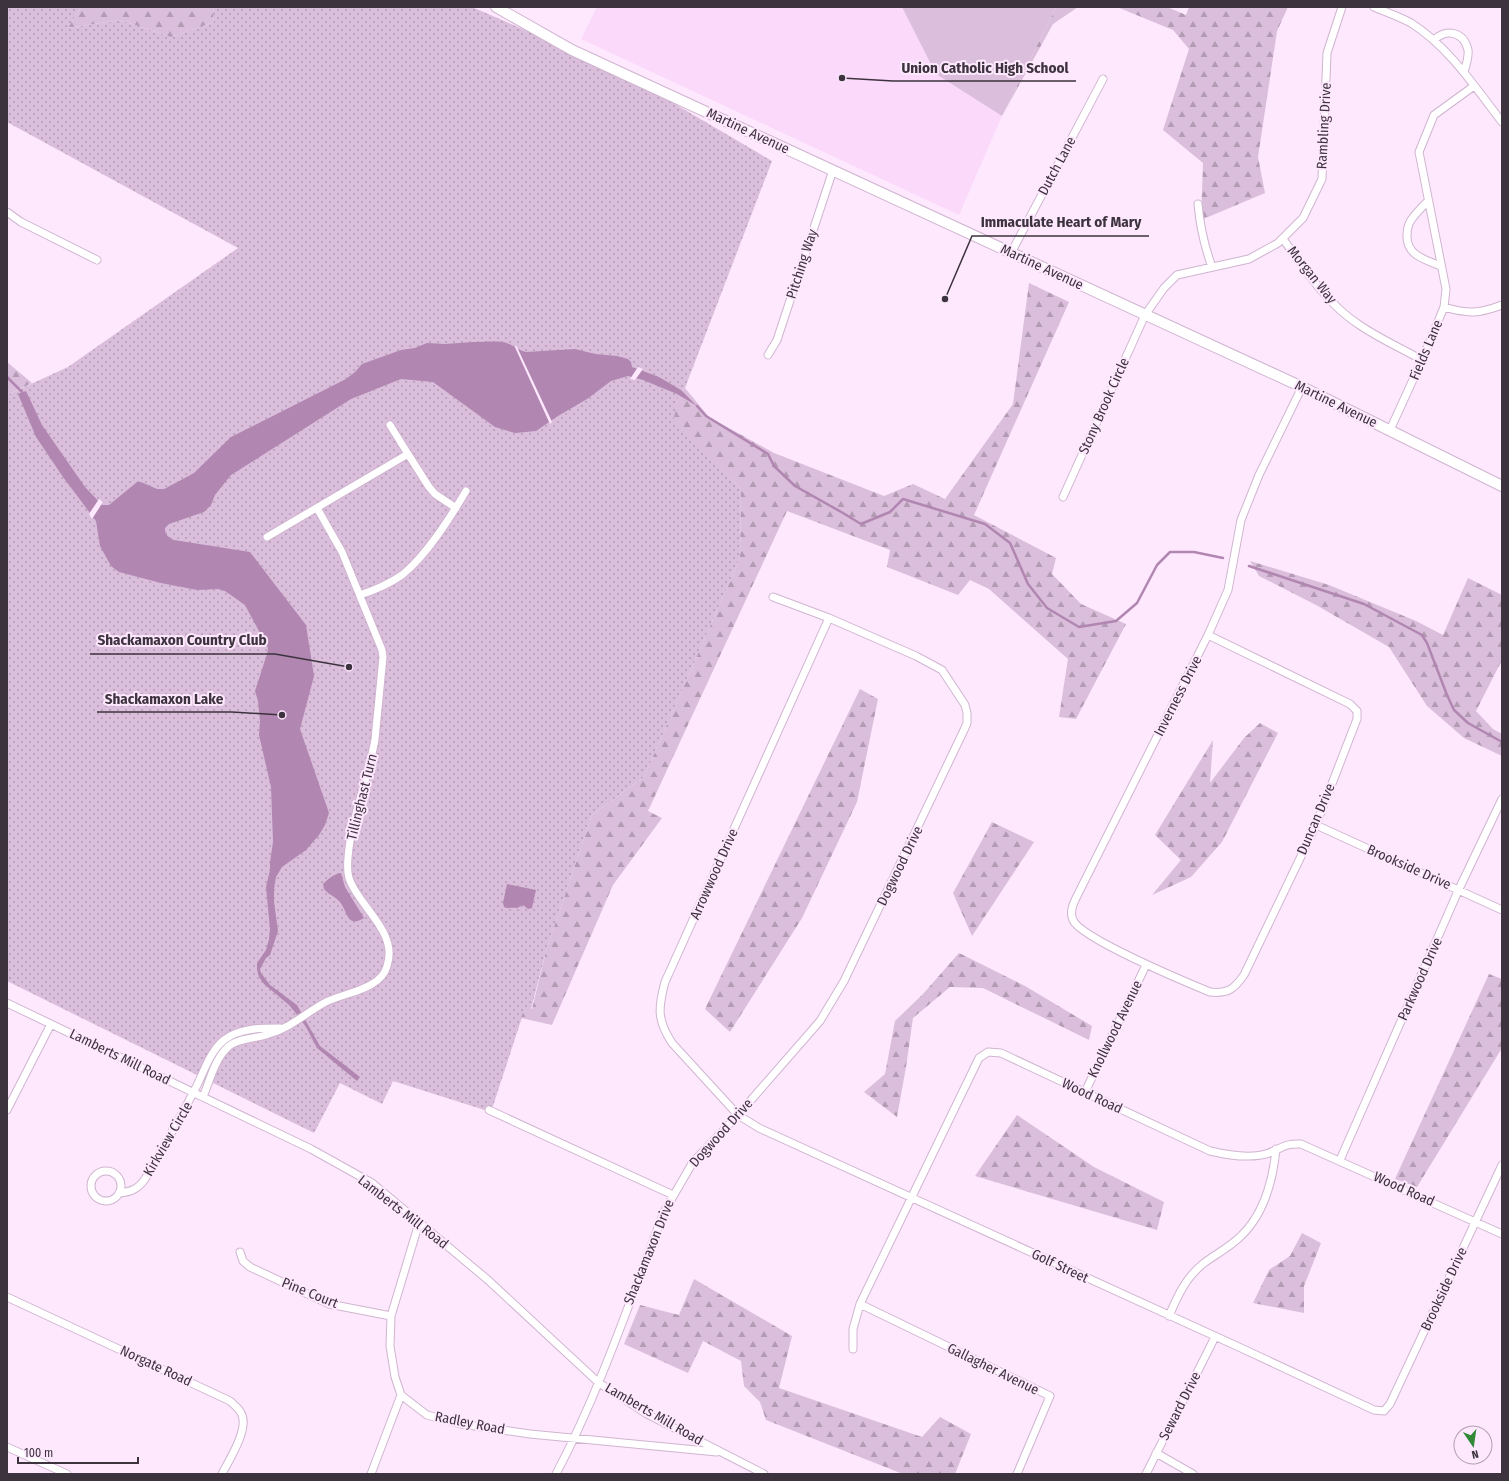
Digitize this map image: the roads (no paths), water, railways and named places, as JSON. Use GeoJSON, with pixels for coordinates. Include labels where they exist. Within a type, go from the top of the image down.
{"type":"FeatureCollection","features":[{"type":"Feature","properties":{"kind":"main road","name":"Martine Avenue"},"geometry":{"type":"LineString","coordinates":[[496,7],[572,50],[1302,387],[1502,486]]}},
{"type":"Feature","properties":{"kind":"street","name":"Rambling Drive"},"geometry":{"type":"LineString","coordinates":[[1146,314],[1164,288],[1177,275],[1249,259],[1283,239],[1303,218],[1322,178],[1327,53],[1342,7]]}},
{"type":"Feature","properties":{"kind":"street"},"geometry":{"type":"LineString","coordinates":[[1374,7],[1410,23],[1434,40],[1464,72],[1502,122]]}},
{"type":"Feature","properties":{"kind":"street"},"geometry":{"type":"LineString","coordinates":[[1434,40],[1446,33],[1459,35],[1464,41],[1468,50],[1468,59],[1464,72]]}},
{"type":"Feature","properties":{"kind":"street","name":"Dutch Lane"},"geometry":{"type":"LineString","coordinates":[[1011,252],[1103,79]]}},
{"type":"Feature","properties":{"kind":"street","name":"Fields Lane"},"geometry":{"type":"LineString","coordinates":[[1390,430],[1444,307],[1446,289],[1419,152],[1434,115],[1474,86]]}},
{"type":"Feature","properties":{"kind":"street","name":"Pitching Way"},"geometry":{"type":"LineString","coordinates":[[768,355],[777,340],[833,170]]}},
{"type":"Feature","properties":{"kind":"street"},"geometry":{"type":"LineString","coordinates":[[1428,200],[1407,227],[1407,239],[1409,248],[1419,257],[1441,266]]}},
{"type":"Feature","properties":{"kind":"street"},"geometry":{"type":"LineString","coordinates":[[1198,204],[1201,233],[1212,267]]}},
{"type":"Feature","properties":{"kind":"street"},"geometry":{"type":"LineString","coordinates":[[7,212],[21,222],[97,260]]}},
{"type":"Feature","properties":{"kind":"street","name":"Morgan Way"},"geometry":{"type":"LineString","coordinates":[[1283,239],[1316,285],[1343,312],[1358,324],[1422,360]]}},
{"type":"Feature","properties":{"kind":"street"},"geometry":{"type":"LineString","coordinates":[[1444,307],[1463,313],[1487,311],[1502,305]]}},
{"type":"Feature","properties":{"kind":"street","name":"Stony Brook Circle"},"geometry":{"type":"LineString","coordinates":[[1063,497],[1146,314]]}},
{"type":"Feature","properties":{"kind":"street","name":"Inverness Drive"},"geometry":{"type":"LineString","coordinates":[[1146,965],[1088,934],[1078,927],[1073,921],[1071,913],[1073,905],[1208,635],[1228,590],[1242,520],[1259,475],[1302,387]]}},
{"type":"Feature","properties":{"kind":"street"},"geometry":{"type":"LineString","coordinates":[[390,425],[429,487],[435,494],[456,508]]}},
{"type":"Feature","properties":{"kind":"street"},"geometry":{"type":"LineString","coordinates":[[267,537],[408,454]]}},
{"type":"Feature","properties":{"kind":"street"},"geometry":{"type":"LineString","coordinates":[[360,595],[386,584],[411,567],[443,527],[466,491]]}},
{"type":"Feature","properties":{"kind":"street","name":"Tillinghast Turn"},"geometry":{"type":"LineString","coordinates":[[203,1097],[217,1062],[222,1054],[231,1045],[245,1038],[268,1035],[285,1028],[324,1003],[372,984],[384,974],[389,958],[388,942],[378,923],[352,885],[348,876],[347,866],[352,826],[373,752],[383,657],[381,646],[342,552],[317,508]]}},
{"type":"Feature","properties":{"kind":"street","name":"Dogwood Drive"},"geometry":{"type":"LineString","coordinates":[[673,1195],[693,1162],[738,1115],[820,1021],[833,1001],[844,982],[967,723],[965,705],[942,670],[926,660],[829,618],[773,597]]}},
{"type":"Feature","properties":{"kind":"street","name":"Arrowwood Drive"},"geometry":{"type":"LineString","coordinates":[[738,1115],[672,1043],[665,1032],[660,1019],[662,996],[665,982],[829,618]]}},
{"type":"Feature","properties":{"kind":"street","name":"Duncan Drive"},"geometry":{"type":"LineString","coordinates":[[1146,965],[1210,992],[1227,992],[1234,988],[1244,975],[1316,825],[1357,719],[1357,711],[1350,704],[1208,635]]}},
{"type":"Feature","properties":{"kind":"street","name":"Parkwood Drive"},"geometry":{"type":"LineString","coordinates":[[1340,1160],[1459,889],[1502,799]]}},
{"type":"Feature","properties":{"kind":"street","name":"Brookside Drive"},"geometry":{"type":"LineString","coordinates":[[1316,825],[1459,889],[1502,910]]}},
{"type":"Feature","properties":{"kind":"street","name":"Knollwood Avenue"},"geometry":{"type":"LineString","coordinates":[[1085,1092],[1146,965]]}},
{"type":"Feature","properties":{"kind":"street","name":"Lamberts Mill Road"},"geometry":{"type":"LineString","coordinates":[[7,1003],[311,1149],[372,1183],[488,1280],[599,1383],[647,1414],[764,1474]]}},
{"type":"Feature","properties":{"kind":"street"},"geometry":{"type":"LineString","coordinates":[[7,1110],[51,1024]]}},
{"type":"Feature","properties":{"kind":"street"},"geometry":{"type":"LineString","coordinates":[[194,1092],[213,1054],[224,1040],[240,1032],[258,1029],[285,1028]]}},
{"type":"Feature","properties":{"kind":"street","name":"Wood Road"},"geometry":{"type":"LineString","coordinates":[[853,1349],[853,1329],[860,1304],[979,1058],[988,1052],[1001,1052],[1210,1151],[1233,1155],[1259,1154],[1268,1153],[1292,1143],[1301,1144],[1340,1160],[1502,1234]]}},
{"type":"Feature","properties":{"kind":"street","name":"Kirkview Circle"},"geometry":{"type":"LineString","coordinates":[[119,1193],[121,1183],[115,1174],[106,1171],[100,1172],[93,1179],[92,1188],[96,1197],[102,1200],[108,1200],[116,1197],[119,1193],[130,1192],[139,1187],[194,1092]]}},
{"type":"Feature","properties":{"kind":"street","name":"Shackamaxon Drive"},"geometry":{"type":"LineString","coordinates":[[489,1110],[673,1195],[664,1212],[599,1383],[575,1438],[556,1474]]}},
{"type":"Feature","properties":{"kind":"street","name":"Golf Street"},"geometry":{"type":"LineString","coordinates":[[738,1115],[759,1128],[1374,1410],[1384,1411]]}},
{"type":"Feature","properties":{"kind":"street"},"geometry":{"type":"LineString","coordinates":[[1169,1316],[1186,1281],[1195,1271],[1233,1244],[1254,1221],[1269,1187],[1276,1149]]}},
{"type":"Feature","properties":{"kind":"street","name":"Brookside Drive"},"geometry":{"type":"LineString","coordinates":[[1384,1411],[1390,1404],[1502,1165]]}},
{"type":"Feature","properties":{"kind":"street"},"geometry":{"type":"LineString","coordinates":[[371,1474],[401,1395],[395,1377],[390,1346],[391,1316],[419,1222]]}},
{"type":"Feature","properties":{"kind":"street","name":"Pine Court"},"geometry":{"type":"LineString","coordinates":[[240,1252],[243,1261],[250,1267],[330,1304],[391,1316]]}},
{"type":"Feature","properties":{"kind":"street","name":"Norgate Road"},"geometry":{"type":"LineString","coordinates":[[7,1297],[230,1401],[242,1413],[244,1425],[239,1440],[222,1474]]}},
{"type":"Feature","properties":{"kind":"street","name":"Gallagher Avenue"},"geometry":{"type":"LineString","coordinates":[[860,1304],[1050,1396],[1017,1474]]}},
{"type":"Feature","properties":{"kind":"street","name":"Seward Drive"},"geometry":{"type":"LineString","coordinates":[[1146,1474],[1215,1337]]}},
{"type":"Feature","properties":{"kind":"street","name":"Radley Road"},"geometry":{"type":"LineString","coordinates":[[401,1395],[427,1414],[461,1424],[575,1438],[721,1452]]}},
{"type":"Feature","properties":{"kind":"street"},"geometry":{"type":"LineString","coordinates":[[7,1447],[67,1474]]}},
{"type":"Feature","properties":{"kind":"street"},"geometry":{"type":"LineString","coordinates":[[1156,1453],[1193,1474]]}},
{"type":"Feature","properties":{"kind":"waterway"},"geometry":{"type":"LineString","coordinates":[[7,377],[22,392]]}},
{"type":"Feature","properties":{"kind":"waterway"},"geometry":{"type":"LineString","coordinates":[[697,406],[706,416],[768,454],[774,466],[795,486],[861,524],[890,512],[903,499],[985,524],[1010,543],[1028,584],[1047,608],[1079,627],[1116,621],[1137,603],[1157,565],[1170,552],[1194,552],[1223,558]]}},
{"type":"Feature","properties":{"kind":"waterway"},"geometry":{"type":"LineString","coordinates":[[1249,566],[1364,604],[1422,635],[1427,643],[1454,710],[1468,723],[1502,742]]}},
{"type":"Feature","properties":{"kind":"place","name":"Union Catholic High School"},"geometry":{"type":"Point","coordinates":[842,78]}},
{"type":"Feature","properties":{"kind":"place","name":"Immaculate Heart of Mary"},"geometry":{"type":"Point","coordinates":[945,299]}},
{"type":"Feature","properties":{"kind":"place","name":"Shackamaxon Country Club"},"geometry":{"type":"Point","coordinates":[349,667]}},
{"type":"Feature","properties":{"kind":"place","name":"Shackamaxon Lake"},"geometry":{"type":"Point","coordinates":[282,715]}}]}
